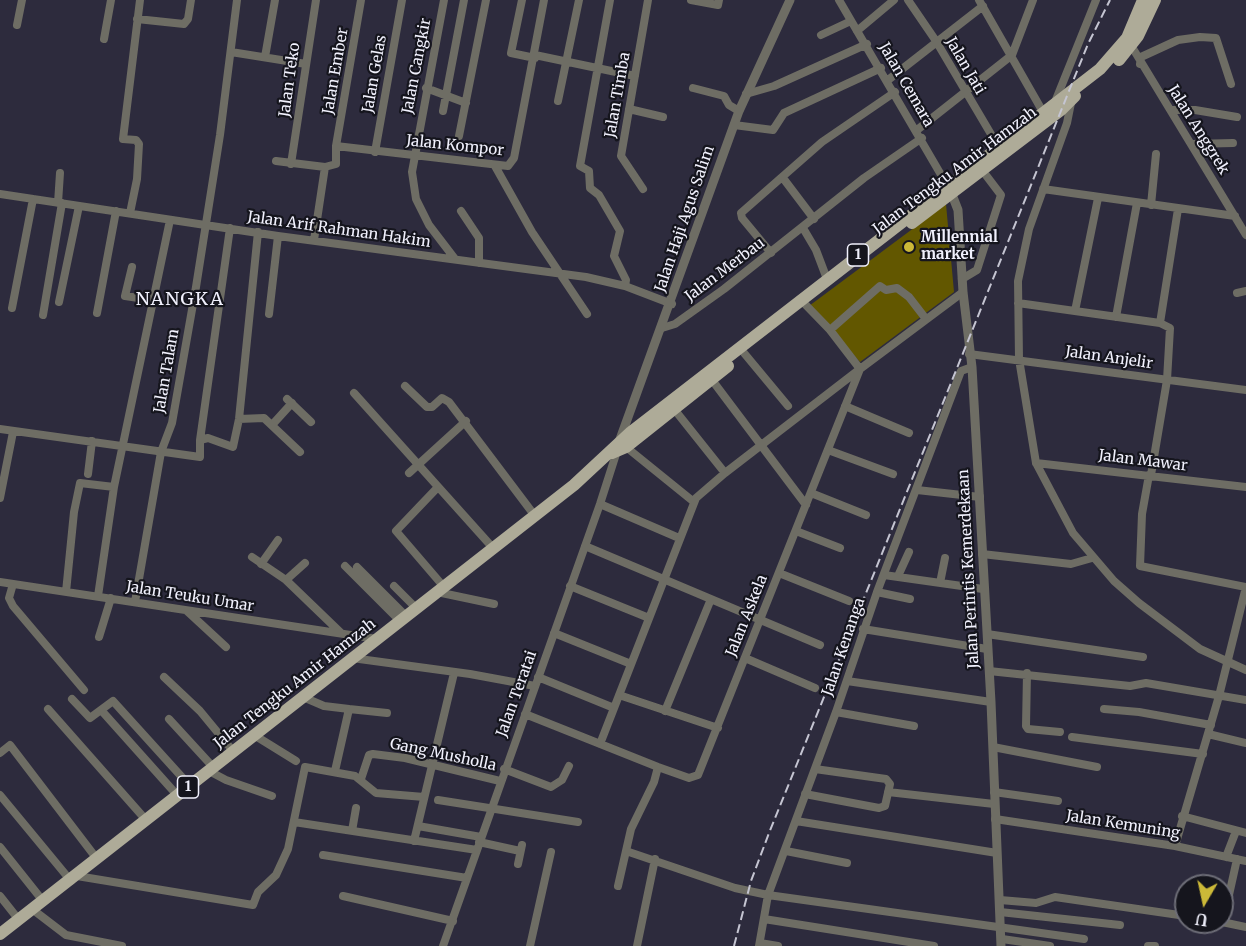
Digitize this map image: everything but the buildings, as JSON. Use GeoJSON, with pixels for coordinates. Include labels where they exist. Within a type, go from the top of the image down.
{"type":"FeatureCollection","features":[{"type":"Feature","properties":{"kind":"main road","name":"Jalan Tengku Amir Hamzah"},"geometry":{"type":"LineString","coordinates":[[0,934],[535,516],[802,302],[950,189],[998,146],[1106,63],[1129,43],[1143,0]]}},
{"type":"Feature","properties":{"kind":"main road","name":"Jalan Tengku Amir Hamzah"},"geometry":{"type":"LineString","coordinates":[[617,449],[711,380],[827,279],[950,189],[982,170],[1061,110],[1072,98],[1116,64],[1155,0]]}},
{"type":"Feature","properties":{"kind":"street"},"geometry":{"type":"LineString","coordinates":[[17,25],[22,0]]}},
{"type":"Feature","properties":{"kind":"street"},"geometry":{"type":"LineString","coordinates":[[104,39],[111,0]]}},
{"type":"Feature","properties":{"kind":"street"},"geometry":{"type":"LineString","coordinates":[[130,213],[137,179],[139,144],[136,140],[123,139],[140,0]]}},
{"type":"Feature","properties":{"kind":"street"},"geometry":{"type":"LineString","coordinates":[[138,19],[184,24],[188,19],[191,0]]}},
{"type":"Feature","properties":{"kind":"street","name":"Jalan Talam"},"geometry":{"type":"LineString","coordinates":[[135,602],[161,452],[172,423],[206,225],[237,0]]}},
{"type":"Feature","properties":{"kind":"street"},"geometry":{"type":"LineString","coordinates":[[265,57],[275,0]]}},
{"type":"Feature","properties":{"kind":"street","name":"Jalan Teko"},"geometry":{"type":"LineString","coordinates":[[291,164],[316,0]]}},
{"type":"Feature","properties":{"kind":"street","name":"Jalan Ember"},"geometry":{"type":"LineString","coordinates":[[324,167],[336,164],[336,146],[361,0]]}},
{"type":"Feature","properties":{"kind":"street","name":"Jalan Gelas"},"geometry":{"type":"LineString","coordinates":[[375,152],[402,0]]}},
{"type":"Feature","properties":{"kind":"street","name":"Jalan Cangkir"},"geometry":{"type":"LineString","coordinates":[[444,0],[412,172],[416,200],[429,225],[455,259]]}},
{"type":"Feature","properties":{"kind":"street"},"geometry":{"type":"LineString","coordinates":[[443,111],[464,0]]}},
{"type":"Feature","properties":{"kind":"street"},"geometry":{"type":"LineString","coordinates":[[459,136],[486,0]]}},
{"type":"Feature","properties":{"kind":"street"},"geometry":{"type":"LineString","coordinates":[[522,0],[511,53],[567,61],[635,76]]}},
{"type":"Feature","properties":{"kind":"street","name":"Jalan Kompor"},"geometry":{"type":"LineString","coordinates":[[336,146],[508,166],[513,162],[544,0]]}},
{"type":"Feature","properties":{"kind":"street"},"geometry":{"type":"LineString","coordinates":[[558,101],[579,0]]}},
{"type":"Feature","properties":{"kind":"street"},"geometry":{"type":"LineString","coordinates":[[610,0],[580,166],[589,171],[590,188],[599,195],[620,231],[614,256],[626,280],[625,286]]}},
{"type":"Feature","properties":{"kind":"street","name":"Jalan Timba"},"geometry":{"type":"LineString","coordinates":[[643,189],[621,156],[648,0]]}},
{"type":"Feature","properties":{"kind":"street"},"geometry":{"type":"LineString","coordinates":[[691,0],[718,5],[719,0]]}},
{"type":"Feature","properties":{"kind":"street","name":"Jalan Haji Agus Salim"},"geometry":{"type":"LineString","coordinates":[[617,449],[672,304],[739,111],[790,0]]}},
{"type":"Feature","properties":{"kind":"street","name":"Jalan Cemara"},"geometry":{"type":"LineString","coordinates":[[839,0],[867,44],[950,189]]}},
{"type":"Feature","properties":{"kind":"street"},"geometry":{"type":"LineString","coordinates":[[857,31],[894,0]]}},
{"type":"Feature","properties":{"kind":"street","name":"Jalan Jati"},"geometry":{"type":"LineString","coordinates":[[908,0],[936,41],[998,146]]}},
{"type":"Feature","properties":{"kind":"street"},"geometry":{"type":"LineString","coordinates":[[917,130],[1012,55],[1033,0]]}},
{"type":"Feature","properties":{"kind":"street"},"geometry":{"type":"LineString","coordinates":[[1054,104],[1096,0]]}},
{"type":"Feature","properties":{"kind":"street"},"geometry":{"type":"LineString","coordinates":[[888,80],[981,3],[1043,112]]}},
{"type":"Feature","properties":{"kind":"street"},"geometry":{"type":"LineString","coordinates":[[820,35],[851,21]]}},
{"type":"Feature","properties":{"kind":"street"},"geometry":{"type":"LineString","coordinates":[[1140,64],[1141,57],[1178,40],[1216,38],[1231,84]]}},
{"type":"Feature","properties":{"kind":"street","name":"Jalan Anggrek"},"geometry":{"type":"LineString","coordinates":[[1129,43],[1246,236]]}},
{"type":"Feature","properties":{"kind":"street"},"geometry":{"type":"LineString","coordinates":[[746,94],[774,86],[867,44]]}},
{"type":"Feature","properties":{"kind":"street"},"geometry":{"type":"LineString","coordinates":[[231,52],[306,64]]}},
{"type":"Feature","properties":{"kind":"street"},"geometry":{"type":"LineString","coordinates":[[734,125],[773,130],[784,113],[881,68]]}},
{"type":"Feature","properties":{"kind":"street"},"geometry":{"type":"LineString","coordinates":[[426,88],[466,103]]}},
{"type":"Feature","properties":{"kind":"street"},"geometry":{"type":"LineString","coordinates":[[693,88],[724,96],[729,105],[739,111]]}},
{"type":"Feature","properties":{"kind":"street"},"geometry":{"type":"LineString","coordinates":[[771,253],[741,215],[822,142],[895,92]]}},
{"type":"Feature","properties":{"kind":"street"},"geometry":{"type":"LineString","coordinates":[[1072,98],[1067,123],[1029,229],[1018,280],[1019,359],[1036,463],[1064,518],[1092,558],[1139,603],[1179,634],[1200,649],[1246,670]]}},
{"type":"Feature","properties":{"kind":"street"},"geometry":{"type":"LineString","coordinates":[[629,109],[663,117]]}},
{"type":"Feature","properties":{"kind":"street"},"geometry":{"type":"LineString","coordinates":[[1171,110],[1195,110],[1237,117]]}},
{"type":"Feature","properties":{"kind":"street","name":"Jalan Merbau"},"geometry":{"type":"LineString","coordinates":[[662,328],[683,318],[771,253],[864,178],[922,138]]}},
{"type":"Feature","properties":{"kind":"street"},"geometry":{"type":"LineString","coordinates":[[1192,144],[1233,143]]}},
{"type":"Feature","properties":{"kind":"street"},"geometry":{"type":"LineString","coordinates":[[1151,205],[1156,154]]}},
{"type":"Feature","properties":{"kind":"street"},"geometry":{"type":"LineString","coordinates":[[276,161],[324,167],[314,240]]}},
{"type":"Feature","properties":{"kind":"street"},"geometry":{"type":"LineString","coordinates":[[495,166],[532,232],[587,314]]}},
{"type":"Feature","properties":{"kind":"street"},"geometry":{"type":"LineString","coordinates":[[962,279],[977,270],[1001,195],[982,170]]}},
{"type":"Feature","properties":{"kind":"street"},"geometry":{"type":"LineString","coordinates":[[43,315],[60,203],[60,173]]}},
{"type":"Feature","properties":{"kind":"street"},"geometry":{"type":"LineString","coordinates":[[783,178],[813,219]]}},
{"type":"Feature","properties":{"kind":"street","name":"Jalan Perintis Kemerdekaan"},"geometry":{"type":"LineString","coordinates":[[950,189],[958,210],[963,292],[972,367],[991,702],[1001,943]]}},
{"type":"Feature","properties":{"kind":"street"},"geometry":{"type":"LineString","coordinates":[[1043,189],[1235,216]]}},
{"type":"Feature","properties":{"kind":"street","name":"Jalan Arif Rahman Hakim"},"geometry":{"type":"LineString","coordinates":[[0,194],[278,236],[562,274],[625,286],[672,304]]}},
{"type":"Feature","properties":{"kind":"street"},"geometry":{"type":"LineString","coordinates":[[1075,311],[1098,198]]}},
{"type":"Feature","properties":{"kind":"street"},"geometry":{"type":"LineString","coordinates":[[12,308],[33,199]]}},
{"type":"Feature","properties":{"kind":"street"},"geometry":{"type":"LineString","coordinates":[[1116,317],[1137,203]]}},
{"type":"Feature","properties":{"kind":"street"},"geometry":{"type":"LineString","coordinates":[[59,302],[79,206]]}},
{"type":"Feature","properties":{"kind":"street"},"geometry":{"type":"LineString","coordinates":[[1160,323],[1178,209]]}},
{"type":"Feature","properties":{"kind":"street"},"geometry":{"type":"LineString","coordinates":[[97,313],[116,211]]}},
{"type":"Feature","properties":{"kind":"street"},"geometry":{"type":"LineString","coordinates":[[461,211],[479,238],[479,262]]}},
{"type":"Feature","properties":{"kind":"street"},"geometry":{"type":"LineString","coordinates":[[98,596],[114,487],[170,220]]}},
{"type":"Feature","properties":{"kind":"street"},"geometry":{"type":"LineString","coordinates":[[0,429],[200,457],[200,440],[230,228]]}},
{"type":"Feature","properties":{"kind":"street"},"geometry":{"type":"LineString","coordinates":[[803,228],[816,250],[827,279]]}},
{"type":"Feature","properties":{"kind":"street"},"geometry":{"type":"LineString","coordinates":[[200,440],[208,438],[233,447],[239,419],[258,232]]}},
{"type":"Feature","properties":{"kind":"street"},"geometry":{"type":"LineString","coordinates":[[268,314],[278,236]]}},
{"type":"Feature","properties":{"kind":"street"},"geometry":{"type":"LineString","coordinates":[[132,267],[125,296],[152,300]]}},
{"type":"Feature","properties":{"kind":"street"},"geometry":{"type":"LineString","coordinates":[[830,330],[880,286],[886,290],[897,288],[909,297],[926,319]]}},
{"type":"Feature","properties":{"kind":"street"},"geometry":{"type":"LineString","coordinates":[[1237,293],[1246,291]]}},
{"type":"Feature","properties":{"kind":"street"},"geometry":{"type":"LineString","coordinates":[[600,744],[694,502],[725,473],[963,292]]}},
{"type":"Feature","properties":{"kind":"street"},"geometry":{"type":"LineString","coordinates":[[802,302],[830,330],[860,369]]}},
{"type":"Feature","properties":{"kind":"street"},"geometry":{"type":"LineString","coordinates":[[1018,303],[1160,323],[1172,331],[1167,380],[1142,514],[1138,562],[1140,566],[1246,587],[1219,696],[1175,846]]}},
{"type":"Feature","properties":{"kind":"street"},"geometry":{"type":"LineString","coordinates":[[744,353],[788,406]]}},
{"type":"Feature","properties":{"kind":"street","name":"Jalan Anjelir"},"geometry":{"type":"LineString","coordinates":[[969,354],[1246,390]]}},
{"type":"Feature","properties":{"kind":"street","name":"Jalan Kenanga"},"geometry":{"type":"LineString","coordinates":[[760,945],[768,895],[836,712],[863,629],[961,371],[972,367]]}},
{"type":"Feature","properties":{"kind":"street","name":"Jalan Askela"},"geometry":{"type":"LineString","coordinates":[[525,714],[658,767],[689,778],[696,777],[718,728],[860,369]]}},
{"type":"Feature","properties":{"kind":"street"},"geometry":{"type":"LineString","coordinates":[[711,380],[806,506]]}},
{"type":"Feature","properties":{"kind":"street"},"geometry":{"type":"LineString","coordinates":[[405,386],[427,407],[445,398],[466,421],[535,516]]}},
{"type":"Feature","properties":{"kind":"street"},"geometry":{"type":"LineString","coordinates":[[354,393],[493,548]]}},
{"type":"Feature","properties":{"kind":"street"},"geometry":{"type":"LineString","coordinates":[[272,425],[289,401],[311,422]]}},
{"type":"Feature","properties":{"kind":"street"},"geometry":{"type":"LineString","coordinates":[[845,406],[909,433]]}},
{"type":"Feature","properties":{"kind":"street"},"geometry":{"type":"LineString","coordinates":[[674,409],[725,473]]}},
{"type":"Feature","properties":{"kind":"street"},"geometry":{"type":"LineString","coordinates":[[239,419],[255,420],[261,416],[300,452]]}},
{"type":"Feature","properties":{"kind":"street"},"geometry":{"type":"LineString","coordinates":[[409,473],[466,421]]}},
{"type":"Feature","properties":{"kind":"street"},"geometry":{"type":"LineString","coordinates":[[0,498],[13,432]]}},
{"type":"Feature","properties":{"kind":"street"},"geometry":{"type":"LineString","coordinates":[[88,474],[92,441]]}},
{"type":"Feature","properties":{"kind":"street"},"geometry":{"type":"LineString","coordinates":[[617,449],[694,502]]}},
{"type":"Feature","properties":{"kind":"street","name":"Jalan Teratai"},"geometry":{"type":"LineString","coordinates":[[443,946],[600,504],[617,449]]}},
{"type":"Feature","properties":{"kind":"street"},"geometry":{"type":"LineString","coordinates":[[828,450],[893,474]]}},
{"type":"Feature","properties":{"kind":"street","name":"Jalan Mawar"},"geometry":{"type":"LineString","coordinates":[[1036,463],[1246,487]]}},
{"type":"Feature","properties":{"kind":"street"},"geometry":{"type":"LineString","coordinates":[[66,592],[74,512],[80,483],[114,487]]}},
{"type":"Feature","properties":{"kind":"street"},"geometry":{"type":"LineString","coordinates":[[438,487],[400,524],[396,531],[441,589],[494,604]]}},
{"type":"Feature","properties":{"kind":"street"},"geometry":{"type":"LineString","coordinates":[[917,490],[980,497]]}},
{"type":"Feature","properties":{"kind":"street"},"geometry":{"type":"LineString","coordinates":[[811,493],[866,515]]}},
{"type":"Feature","properties":{"kind":"street"},"geometry":{"type":"LineString","coordinates":[[600,504],[679,538]]}},
{"type":"Feature","properties":{"kind":"street"},"geometry":{"type":"LineString","coordinates":[[796,531],[840,548]]}},
{"type":"Feature","properties":{"kind":"street"},"geometry":{"type":"LineString","coordinates":[[261,564],[278,540]]}},
{"type":"Feature","properties":{"kind":"street"},"geometry":{"type":"LineString","coordinates":[[585,546],[820,645]]}},
{"type":"Feature","properties":{"kind":"street"},"geometry":{"type":"LineString","coordinates":[[898,576],[909,552]]}},
{"type":"Feature","properties":{"kind":"street"},"geometry":{"type":"LineString","coordinates":[[982,554],[1071,564],[1092,558]]}},
{"type":"Feature","properties":{"kind":"street"},"geometry":{"type":"LineString","coordinates":[[252,557],[286,580],[341,633]]}},
{"type":"Feature","properties":{"kind":"street"},"geometry":{"type":"LineString","coordinates":[[940,583],[945,558]]}},
{"type":"Feature","properties":{"kind":"street"},"geometry":{"type":"LineString","coordinates":[[286,580],[305,563]]}},
{"type":"Feature","properties":{"kind":"street"},"geometry":{"type":"LineString","coordinates":[[345,566],[403,619]]}},
{"type":"Feature","properties":{"kind":"street"},"geometry":{"type":"LineString","coordinates":[[357,567],[403,619]]}},
{"type":"Feature","properties":{"kind":"street"},"geometry":{"type":"LineString","coordinates":[[779,573],[849,601]]}},
{"type":"Feature","properties":{"kind":"street"},"geometry":{"type":"LineString","coordinates":[[884,574],[983,589]]}},
{"type":"Feature","properties":{"kind":"street","name":"Jalan Teuku Umar"},"geometry":{"type":"LineString","coordinates":[[0,582],[377,639]]}},
{"type":"Feature","properties":{"kind":"street"},"geometry":{"type":"LineString","coordinates":[[13,584],[9,598],[13,606],[84,690]]}},
{"type":"Feature","properties":{"kind":"street"},"geometry":{"type":"LineString","coordinates":[[394,586],[416,608]]}},
{"type":"Feature","properties":{"kind":"street"},"geometry":{"type":"LineString","coordinates":[[570,586],[649,618]]}},
{"type":"Feature","properties":{"kind":"street"},"geometry":{"type":"LineString","coordinates":[[877,592],[910,599]]}},
{"type":"Feature","properties":{"kind":"street"},"geometry":{"type":"LineString","coordinates":[[99,638],[111,598]]}},
{"type":"Feature","properties":{"kind":"street"},"geometry":{"type":"LineString","coordinates":[[665,711],[711,598]]}},
{"type":"Feature","properties":{"kind":"street"},"geometry":{"type":"LineString","coordinates":[[186,610],[226,647]]}},
{"type":"Feature","properties":{"kind":"street"},"geometry":{"type":"LineString","coordinates":[[863,629],[987,648]]}},
{"type":"Feature","properties":{"kind":"street"},"geometry":{"type":"LineString","coordinates":[[554,633],[631,664]]}},
{"type":"Feature","properties":{"kind":"street"},"geometry":{"type":"LineString","coordinates":[[987,634],[1143,657]]}},
{"type":"Feature","properties":{"kind":"street"},"geometry":{"type":"LineString","coordinates":[[352,658],[470,674],[535,686]]}},
{"type":"Feature","properties":{"kind":"street"},"geometry":{"type":"LineString","coordinates":[[745,658],[815,688]]}},
{"type":"Feature","properties":{"kind":"street"},"geometry":{"type":"LineString","coordinates":[[989,671],[1027,673],[1130,686],[1146,683],[1246,700]]}},
{"type":"Feature","properties":{"kind":"street"},"geometry":{"type":"LineString","coordinates":[[414,841],[434,765],[454,673]]}},
{"type":"Feature","properties":{"kind":"street"},"geometry":{"type":"LineString","coordinates":[[1027,673],[1026,726],[1028,729],[1060,732]]}},
{"type":"Feature","properties":{"kind":"street"},"geometry":{"type":"LineString","coordinates":[[538,676],[614,708]]}},
{"type":"Feature","properties":{"kind":"street"},"geometry":{"type":"LineString","coordinates":[[164,677],[200,711],[233,752]]}},
{"type":"Feature","properties":{"kind":"street"},"geometry":{"type":"LineString","coordinates":[[847,681],[991,702]]}},
{"type":"Feature","properties":{"kind":"street"},"geometry":{"type":"LineString","coordinates":[[619,694],[718,728]]}},
{"type":"Feature","properties":{"kind":"street"},"geometry":{"type":"LineString","coordinates":[[303,697],[324,706],[387,713]]}},
{"type":"Feature","properties":{"kind":"street"},"geometry":{"type":"LineString","coordinates":[[72,699],[90,718],[111,701],[114,702],[190,786]]}},
{"type":"Feature","properties":{"kind":"street"},"geometry":{"type":"LineString","coordinates":[[48,709],[146,820]]}},
{"type":"Feature","properties":{"kind":"street"},"geometry":{"type":"LineString","coordinates":[[335,771],[349,709]]}},
{"type":"Feature","properties":{"kind":"street"},"geometry":{"type":"LineString","coordinates":[[1104,709],[1139,712],[1210,725]]}},
{"type":"Feature","properties":{"kind":"street"},"geometry":{"type":"LineString","coordinates":[[101,710],[177,795]]}},
{"type":"Feature","properties":{"kind":"street"},"geometry":{"type":"LineString","coordinates":[[836,712],[914,726]]}},
{"type":"Feature","properties":{"kind":"street"},"geometry":{"type":"LineString","coordinates":[[169,719],[211,769],[226,780],[272,796]]}},
{"type":"Feature","properties":{"kind":"street"},"geometry":{"type":"LineString","coordinates":[[1208,734],[1246,743]]}},
{"type":"Feature","properties":{"kind":"street"},"geometry":{"type":"LineString","coordinates":[[254,735],[296,761]]}},
{"type":"Feature","properties":{"kind":"street"},"geometry":{"type":"LineString","coordinates":[[1072,737],[1203,754]]}},
{"type":"Feature","properties":{"kind":"street"},"geometry":{"type":"LineString","coordinates":[[0,753],[10,745],[97,859]]}},
{"type":"Feature","properties":{"kind":"street"},"geometry":{"type":"LineString","coordinates":[[993,747],[1097,767]]}},
{"type":"Feature","properties":{"kind":"street","name":"Gang Musholla"},"geometry":{"type":"LineString","coordinates":[[361,779],[371,754],[434,765],[500,781]]}},
{"type":"Feature","properties":{"kind":"street"},"geometry":{"type":"LineString","coordinates":[[504,769],[551,786],[562,780],[569,766]]}},
{"type":"Feature","properties":{"kind":"street"},"geometry":{"type":"LineString","coordinates":[[618,886],[631,829],[654,782],[658,767]]}},
{"type":"Feature","properties":{"kind":"street"},"geometry":{"type":"LineString","coordinates":[[0,795],[74,878],[253,905],[258,892],[276,875],[288,849],[303,768],[335,771],[361,779],[376,793],[424,797]]}},
{"type":"Feature","properties":{"kind":"street"},"geometry":{"type":"LineString","coordinates":[[805,794],[882,808],[890,784],[886,780],[815,769]]}},
{"type":"Feature","properties":{"kind":"street"},"geometry":{"type":"LineString","coordinates":[[888,792],[994,804]]}},
{"type":"Feature","properties":{"kind":"street"},"geometry":{"type":"LineString","coordinates":[[994,792],[1058,801]]}},
{"type":"Feature","properties":{"kind":"street"},"geometry":{"type":"LineString","coordinates":[[438,800],[578,822]]}},
{"type":"Feature","properties":{"kind":"street"},"geometry":{"type":"LineString","coordinates":[[352,831],[356,808]]}},
{"type":"Feature","properties":{"kind":"street"},"geometry":{"type":"LineString","coordinates":[[1182,816],[1246,833]]}},
{"type":"Feature","properties":{"kind":"street","name":"Jalan Kemuning"},"geometry":{"type":"LineString","coordinates":[[995,819],[1175,846],[1246,861]]}},
{"type":"Feature","properties":{"kind":"street"},"geometry":{"type":"LineString","coordinates":[[796,821],[997,853]]}},
{"type":"Feature","properties":{"kind":"street"},"geometry":{"type":"LineString","coordinates":[[294,822],[414,841],[479,843],[521,848],[518,864]]}},
{"type":"Feature","properties":{"kind":"street"},"geometry":{"type":"LineString","coordinates":[[418,826],[479,843]]}},
{"type":"Feature","properties":{"kind":"street"},"geometry":{"type":"LineString","coordinates":[[1226,857],[1236,831]]}},
{"type":"Feature","properties":{"kind":"street"},"geometry":{"type":"LineString","coordinates":[[0,848],[43,901]]}},
{"type":"Feature","properties":{"kind":"street"},"geometry":{"type":"LineString","coordinates":[[626,851],[735,888],[768,895],[1084,939]]}},
{"type":"Feature","properties":{"kind":"street"},"geometry":{"type":"LineString","coordinates":[[786,851],[847,863]]}},
{"type":"Feature","properties":{"kind":"street"},"geometry":{"type":"LineString","coordinates":[[530,946],[551,852]]}},
{"type":"Feature","properties":{"kind":"street"},"geometry":{"type":"LineString","coordinates":[[323,855],[467,878]]}},
{"type":"Feature","properties":{"kind":"street"},"geometry":{"type":"LineString","coordinates":[[638,946],[655,859]]}},
{"type":"Feature","properties":{"kind":"street"},"geometry":{"type":"LineString","coordinates":[[1233,874],[1237,859]]}},
{"type":"Feature","properties":{"kind":"street"},"geometry":{"type":"LineString","coordinates":[[0,896],[19,920]]}},
{"type":"Feature","properties":{"kind":"street"},"geometry":{"type":"LineString","coordinates":[[343,896],[453,921]]}},
{"type":"Feature","properties":{"kind":"street"},"geometry":{"type":"LineString","coordinates":[[1000,900],[1036,903],[1055,897],[1174,914]]}},
{"type":"Feature","properties":{"kind":"street"},"geometry":{"type":"LineString","coordinates":[[32,909],[62,933],[99,944],[122,946]]}},
{"type":"Feature","properties":{"kind":"street"},"geometry":{"type":"LineString","coordinates":[[1000,912],[1120,925]]}},
{"type":"Feature","properties":{"kind":"street"},"geometry":{"type":"LineString","coordinates":[[764,919],[934,946]]}},
{"type":"Feature","properties":{"kind":"street"},"geometry":{"type":"LineString","coordinates":[[1001,943],[1050,946]]}},
{"type":"Feature","properties":{"kind":"street"},"geometry":{"type":"LineString","coordinates":[[760,945],[778,946]]}},
{"type":"Feature","properties":{"kind":"street"},"geometry":{"type":"LineString","coordinates":[[1148,946],[1155,946]]}},
{"type":"Feature","properties":{"kind":"shaded area"},"geometry":{"type":"Polygon","coordinates":[[[946,204],[954,292],[860,362],[809,306],[946,204]]]}},
{"type":"Feature","properties":{"kind":"railway"},"geometry":{"type":"LineString","coordinates":[[734,946],[751,881],[769,833],[1088,44],[1110,0]]}},
{"type":"Feature","properties":{"kind":"place","name":"Millennial market"},"geometry":{"type":"Point","coordinates":[909,247]}},
{"type":"Feature","properties":{"kind":"district","name":"NANGKA"},"geometry":{"type":"Point","coordinates":[180,300]}}]}
